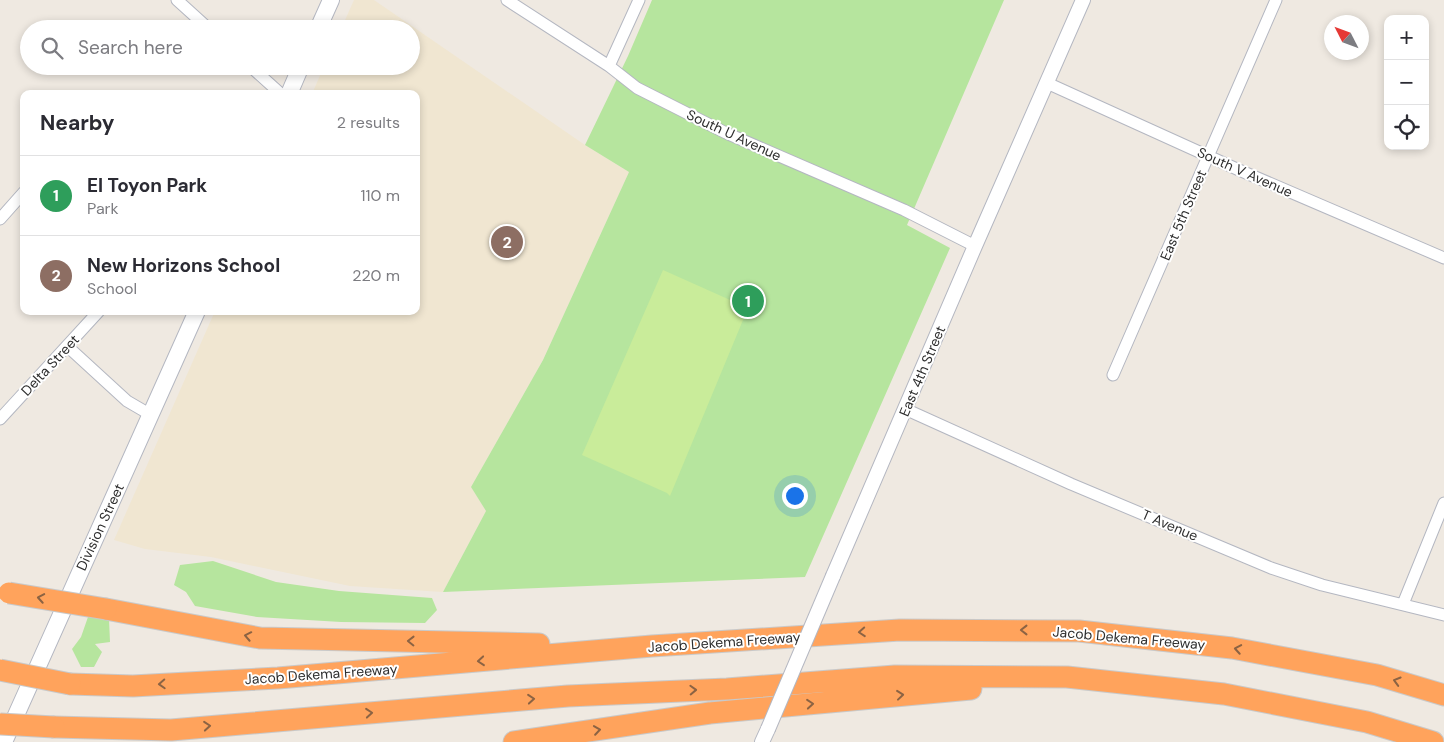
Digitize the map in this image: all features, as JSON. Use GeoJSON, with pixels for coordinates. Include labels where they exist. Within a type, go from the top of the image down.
{"type":"FeatureCollection","features":[{"type":"Feature","properties":{"kind":"highway"},"geometry":{"type":"LineString","coordinates":[[5,592],[260,638],[652,646]]}},
{"type":"Feature","properties":{"kind":"highway","name":"Jacob Dekema Freeway"},"geometry":{"type":"LineString","coordinates":[[0,684],[133,686],[278,678],[652,646],[900,630],[1079,631],[1232,648],[1377,675],[1444,695]]}},
{"type":"Feature","properties":{"kind":"highway"},"geometry":{"type":"LineString","coordinates":[[0,670],[70,684]]}},
{"type":"Feature","properties":{"kind":"highway"},"geometry":{"type":"LineString","coordinates":[[0,724],[60,734],[171,730],[568,696],[727,689],[895,676],[1067,678],[1224,694],[1367,722],[1433,742]]}},
{"type":"Feature","properties":{"kind":"highway"},"geometry":{"type":"LineString","coordinates":[[514,742],[710,713],[915,693],[1002,687],[1067,678]]}},
{"type":"Feature","properties":{"kind":"main road"},"geometry":{"type":"LineString","coordinates":[[322,20],[331,0]]}},
{"type":"Feature","properties":{"kind":"main road"},"geometry":{"type":"LineString","coordinates":[[291,90],[297,75]]}},
{"type":"Feature","properties":{"kind":"main road","name":"Division Street"},"geometry":{"type":"LineString","coordinates":[[4,742],[195,315]]}},
{"type":"Feature","properties":{"kind":"street"},"geometry":{"type":"LineString","coordinates":[[177,0],[199,20]]}},
{"type":"Feature","properties":{"kind":"street","name":"South U Avenue"},"geometry":{"type":"LineString","coordinates":[[507,0],[610,66],[637,88],[726,133],[904,210],[975,246]]}},
{"type":"Feature","properties":{"kind":"street"},"geometry":{"type":"LineString","coordinates":[[610,66],[639,0]]}},
{"type":"Feature","properties":{"kind":"street","name":"East 4th Street"},"geometry":{"type":"LineString","coordinates":[[765,738],[975,246],[1083,0]]}},
{"type":"Feature","properties":{"kind":"street","name":"East 5th Street"},"geometry":{"type":"LineString","coordinates":[[1113,375],[1276,0]]}},
{"type":"Feature","properties":{"kind":"street"},"geometry":{"type":"LineString","coordinates":[[260,75],[277,90]]}},
{"type":"Feature","properties":{"kind":"street","name":"South V Avenue"},"geometry":{"type":"LineString","coordinates":[[1047,83],[1208,156],[1444,258]]}},
{"type":"Feature","properties":{"kind":"street"},"geometry":{"type":"LineString","coordinates":[[0,219],[20,196]]}},
{"type":"Feature","properties":{"kind":"street","name":"Delta Street"},"geometry":{"type":"LineString","coordinates":[[0,419],[95,315]]}},
{"type":"Feature","properties":{"kind":"street"},"geometry":{"type":"LineString","coordinates":[[67,346],[127,400],[151,415]]}},
{"type":"Feature","properties":{"kind":"street","name":"T Avenue"},"geometry":{"type":"LineString","coordinates":[[905,409],[1071,484],[1272,568],[1322,585],[1444,615]]}},
{"type":"Feature","properties":{"kind":"street"},"geometry":{"type":"LineString","coordinates":[[1403,604],[1444,503]]}},
{"type":"Feature","properties":{"kind":"shaded area"},"geometry":{"type":"Polygon","coordinates":[[[354,0],[374,0],[403,20],[345,20],[354,0]]]}},
{"type":"Feature","properties":{"kind":"shaded area"},"geometry":{"type":"Polygon","coordinates":[[[420,32],[585,145],[629,172],[543,360],[471,487],[486,511],[443,592],[350,586],[211,557],[145,549],[114,540],[213,315],[420,315],[420,90],[314,90],[320,75],[420,75],[420,32]]]}},
{"type":"Feature","properties":{"kind":"green space"},"geometry":{"type":"Polygon","coordinates":[[[652,0],[1004,0],[907,225],[950,248],[805,577],[443,592],[486,511],[471,487],[543,360],[629,172],[585,145],[628,56],[652,0]]]}},
{"type":"Feature","properties":{"kind":"green space"},"geometry":{"type":"Polygon","coordinates":[[[663,270],[748,308],[670,496],[582,455],[663,270]]]}},
{"type":"Feature","properties":{"kind":"green space"},"geometry":{"type":"Polygon","coordinates":[[[213,561],[276,582],[339,591],[432,598],[437,610],[425,623],[341,622],[257,617],[195,606],[186,592],[174,585],[180,565],[213,561]]]}},
{"type":"Feature","properties":{"kind":"green space"},"geometry":{"type":"Polygon","coordinates":[[[88,617],[109,619],[110,642],[95,644],[102,652],[94,667],[81,667],[72,649],[81,637],[88,617]]]}},
{"type":"Feature","properties":{"kind":"place","name":"New Horizons School"},"geometry":{"type":"Point","coordinates":[507,242]}},
{"type":"Feature","properties":{"kind":"place","name":"El Toyon Park"},"geometry":{"type":"Point","coordinates":[748,301]}}]}
